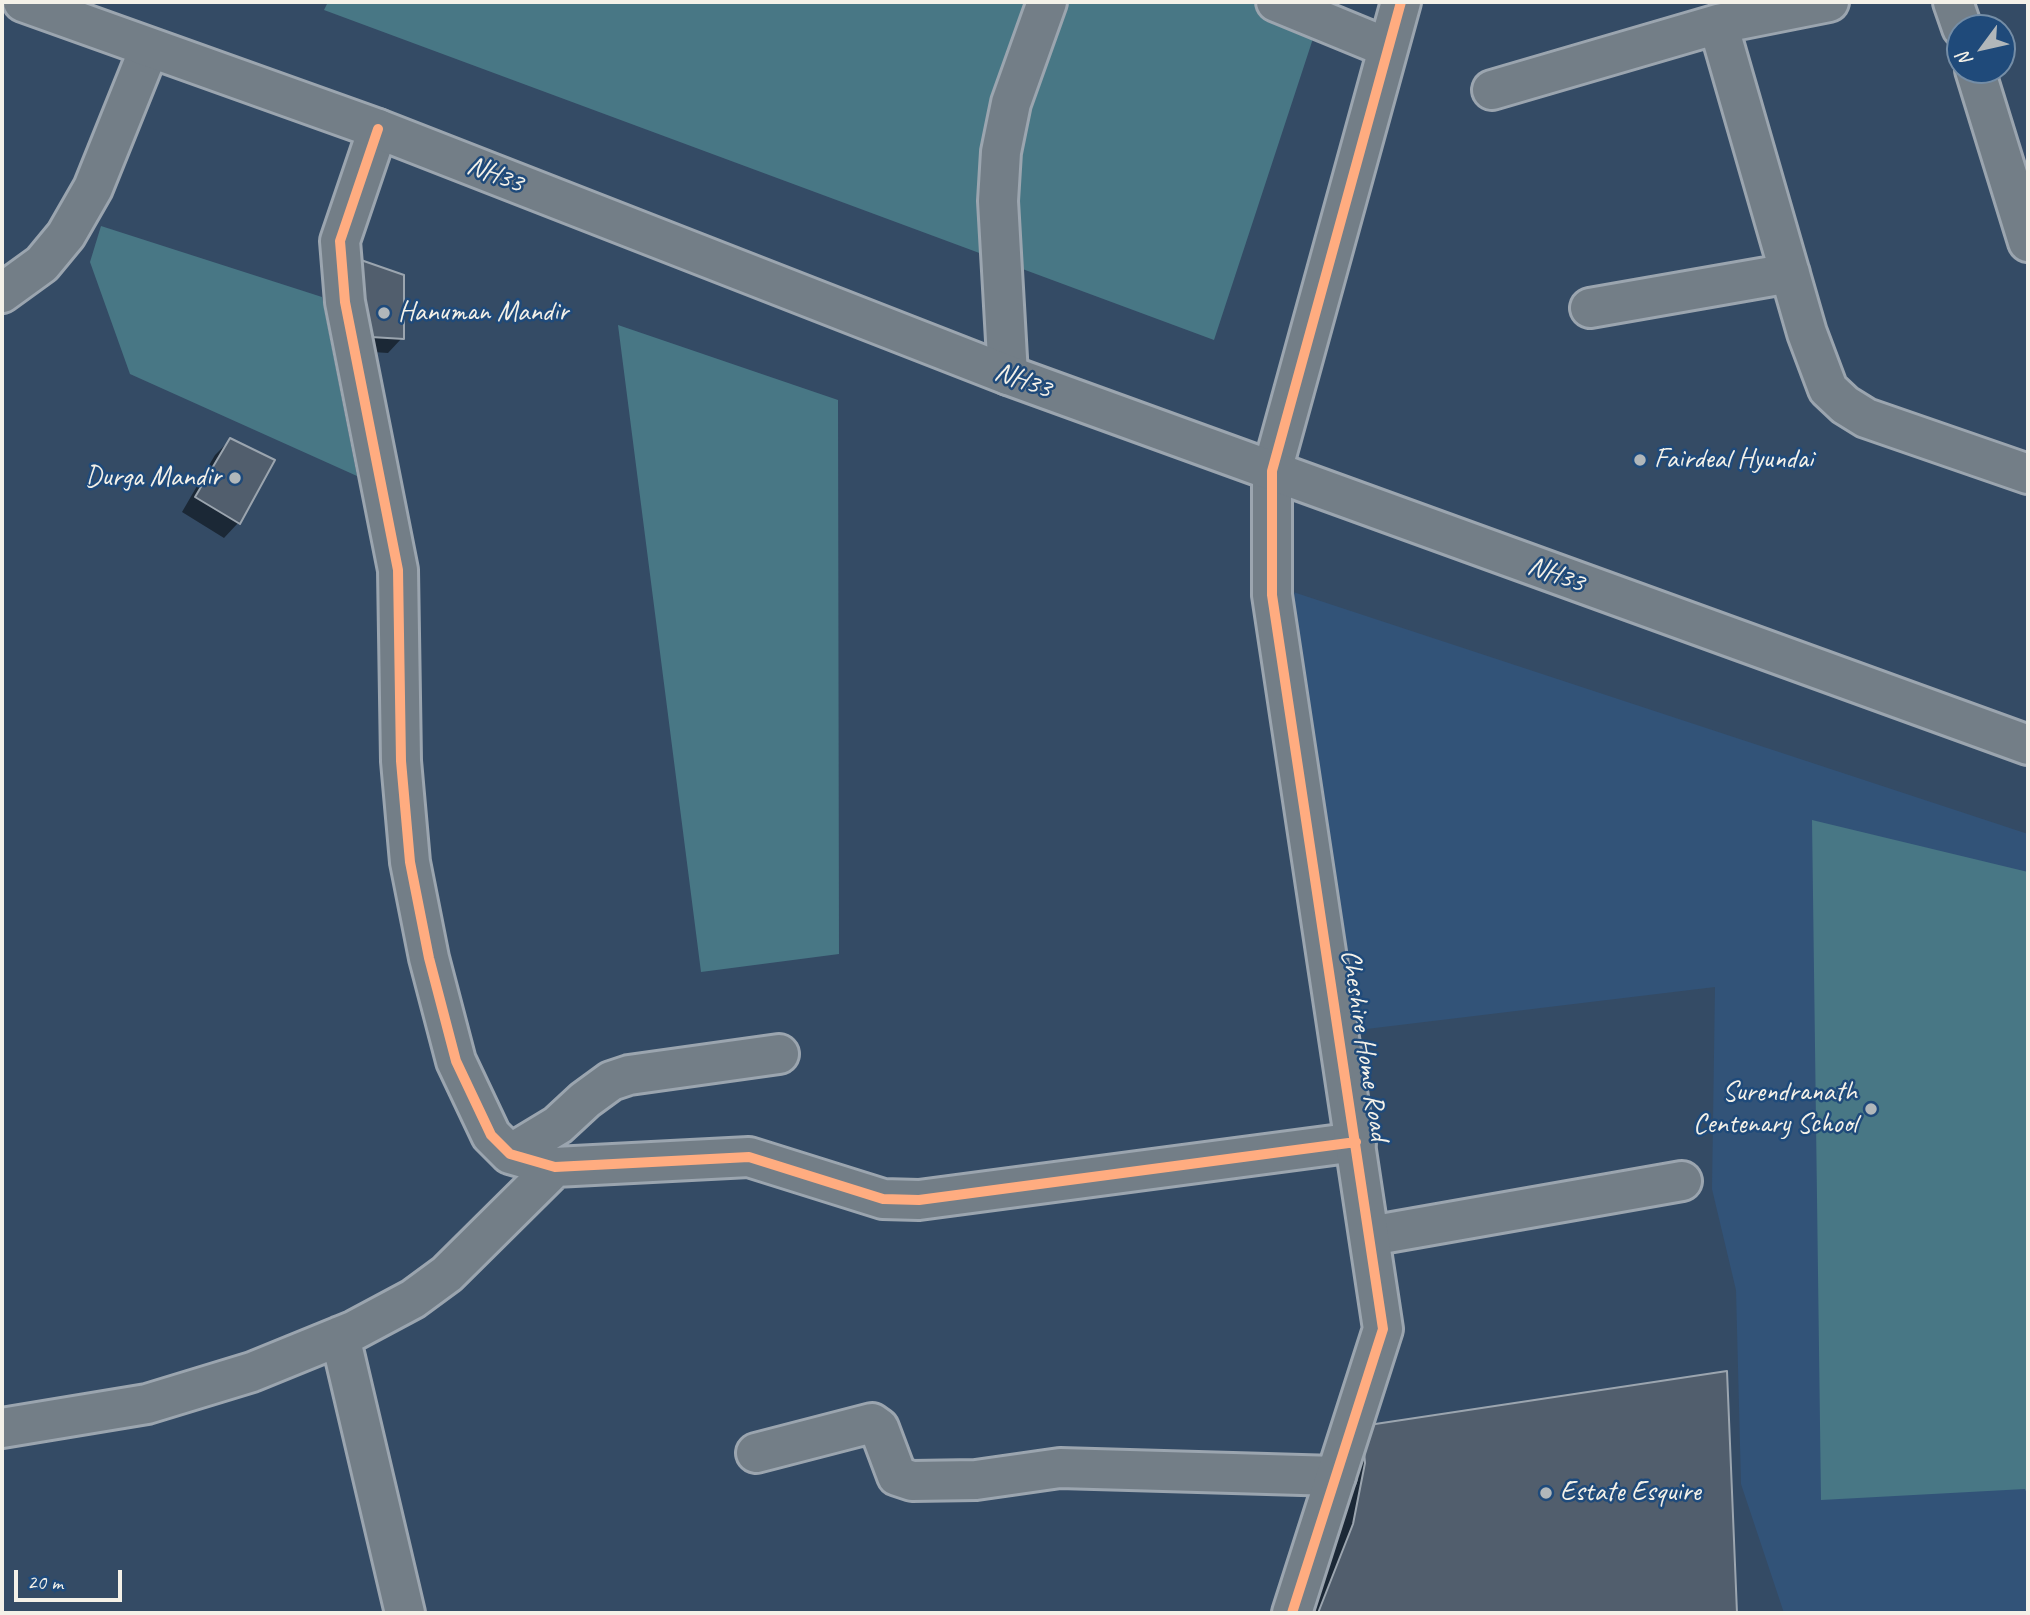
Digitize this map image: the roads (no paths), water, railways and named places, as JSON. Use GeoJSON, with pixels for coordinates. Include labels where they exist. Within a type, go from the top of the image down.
{"type":"FeatureCollection","features":[{"type":"Feature","properties":{"kind":"street","name":"NH33"},"geometry":{"type":"LineString","coordinates":[[23,2],[378,129],[1008,375],[2028,745]]}},
{"type":"Feature","properties":{"kind":"street"},"geometry":{"type":"LineString","coordinates":[[1008,375],[998,201],[1001,152],[1012,103],[1047,2]]}},
{"type":"Feature","properties":{"kind":"street"},"geometry":{"type":"LineString","coordinates":[[1276,2],[1388,48]]}},
{"type":"Feature","properties":{"kind":"street","name":"Cheshire Home Road"},"geometry":{"type":"LineString","coordinates":[[1292,1613],[1383,1329],[1272,595],[1272,471],[1401,2]]}},
{"type":"Feature","properties":{"kind":"street"},"geometry":{"type":"LineString","coordinates":[[1492,90],[1718,24],[1829,2]]}},
{"type":"Feature","properties":{"kind":"street"},"geometry":{"type":"LineString","coordinates":[[1718,24],[1818,369],[1828,389],[1844,405],[1866,418],[2028,474]]}},
{"type":"Feature","properties":{"kind":"street"},"geometry":{"type":"LineString","coordinates":[[2,293],[41,264],[66,235],[93,188],[149,49]]}},
{"type":"Feature","properties":{"kind":"street"},"geometry":{"type":"LineString","coordinates":[[1981,84],[2016,161],[2028,242]]}},
{"type":"Feature","properties":{"kind":"street"},"geometry":{"type":"LineString","coordinates":[[378,129],[340,242],[345,302],[398,570],[401,761],[410,862],[429,958],[456,1062],[491,1135],[510,1154],[555,1167],[749,1157],[883,1199],[919,1200],[1356,1142]]}},
{"type":"Feature","properties":{"kind":"street"},"geometry":{"type":"LineString","coordinates":[[1590,309],[1790,272]]}},
{"type":"Feature","properties":{"kind":"street"},"geometry":{"type":"LineString","coordinates":[[510,1154],[558,1125],[611,1081],[629,1074],[779,1054]]}},
{"type":"Feature","properties":{"kind":"street"},"geometry":{"type":"LineString","coordinates":[[2,1428],[147,1404],[252,1372],[340,1336],[413,1299],[447,1274],[555,1167]]}},
{"type":"Feature","properties":{"kind":"street"},"geometry":{"type":"LineString","coordinates":[[1370,1236],[1682,1181]]}},
{"type":"Feature","properties":{"kind":"street"},"geometry":{"type":"LineString","coordinates":[[340,1336],[405,1613]]}},
{"type":"Feature","properties":{"kind":"street"},"geometry":{"type":"LineString","coordinates":[[756,1453],[872,1423],[881,1432],[897,1476],[912,1481],[976,1480],[1072,1468],[1336,1476]]}},
{"type":"Feature","properties":{"kind":"place","name":"Hanuman Mandir"},"geometry":{"type":"Point","coordinates":[384,313]}},
{"type":"Feature","properties":{"kind":"place","name":"Fairdeal Hyundai"},"geometry":{"type":"Point","coordinates":[1640,460]}},
{"type":"Feature","properties":{"kind":"place","name":"Durga Mandir"},"geometry":{"type":"Point","coordinates":[235,478]}},
{"type":"Feature","properties":{"kind":"place","name":"Surendranath Centenary School"},"geometry":{"type":"Point","coordinates":[1871,1109]}},
{"type":"Feature","properties":{"kind":"place","name":"Estate Esquire"},"geometry":{"type":"Point","coordinates":[1546,1493]}}]}
